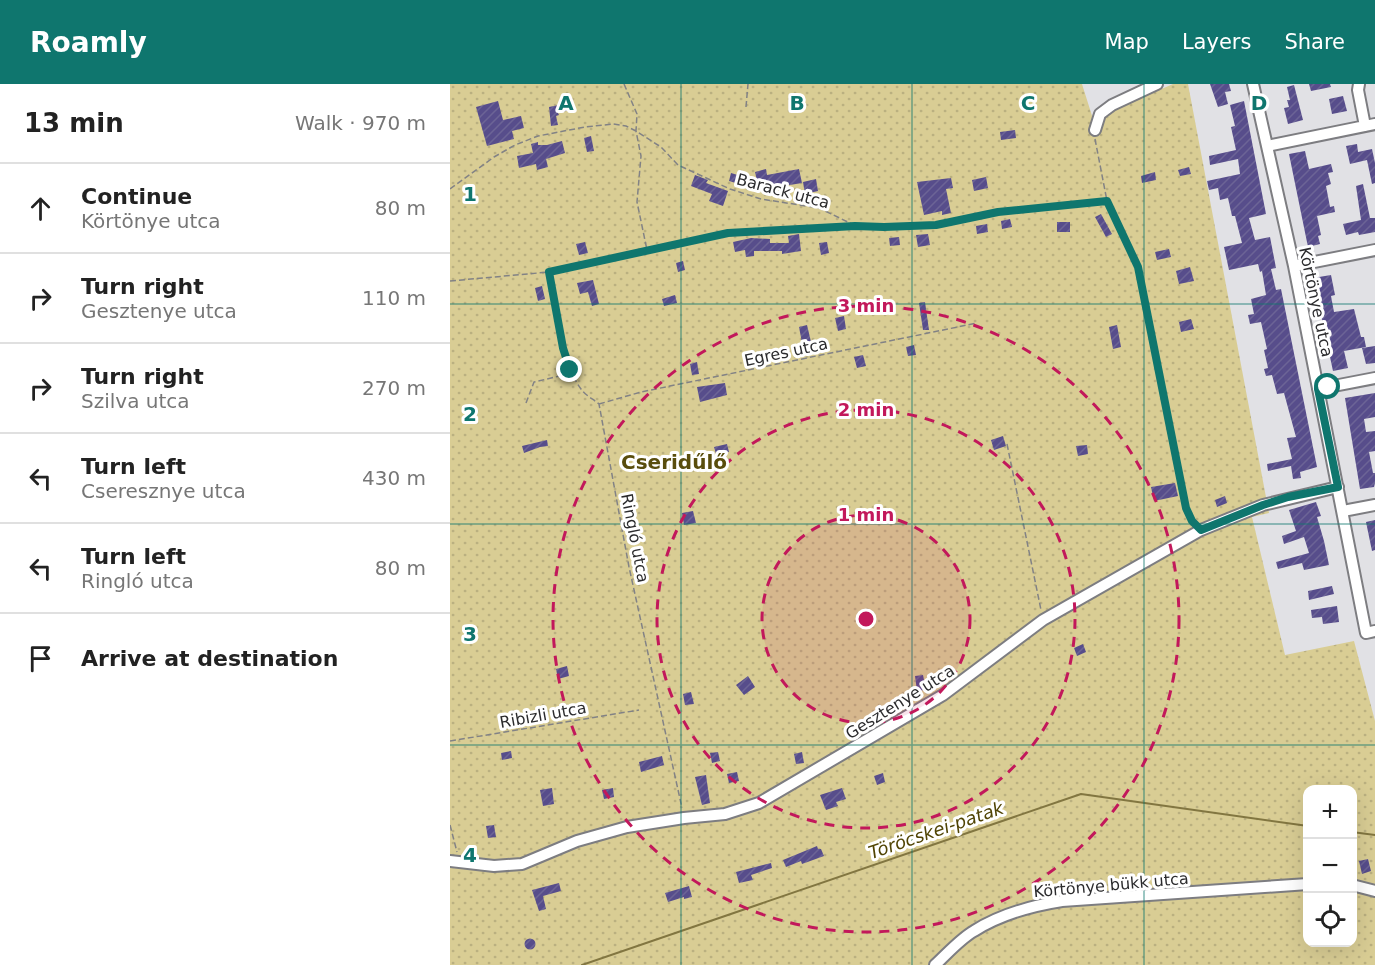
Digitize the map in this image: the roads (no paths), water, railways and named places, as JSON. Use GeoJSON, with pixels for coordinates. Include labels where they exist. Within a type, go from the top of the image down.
{"type":"FeatureCollection","features":[{"type":"Feature","properties":{"kind":"street"},"geometry":{"type":"LineString","coordinates":[[1095,129],[1100,114],[1112,105],[1157,84]]}},
{"type":"Feature","properties":{"kind":"street","name":"Körtönye utca"},"geometry":{"type":"LineString","coordinates":[[1253,84],[1294,266],[1343,511],[1371,632]]}},
{"type":"Feature","properties":{"kind":"street"},"geometry":{"type":"LineString","coordinates":[[1267,146],[1370,125],[1358,90],[1359,84]]}},
{"type":"Feature","properties":{"kind":"street"},"geometry":{"type":"LineString","coordinates":[[1294,266],[1375,250]]}},
{"type":"Feature","properties":{"kind":"street"},"geometry":{"type":"LineString","coordinates":[[1318,389],[1375,378]]}},
{"type":"Feature","properties":{"kind":"street","name":"Gesztenye utca"},"geometry":{"type":"LineString","coordinates":[[455,861],[494,866],[522,864],[577,841],[627,827],[725,814],[759,803],[943,695],[1043,620],[1201,530],[1288,497],[1338,487]]}},
{"type":"Feature","properties":{"kind":"street"},"geometry":{"type":"LineString","coordinates":[[1343,511],[1375,505]]}},
{"type":"Feature","properties":{"kind":"street","name":"Körtönye bükk utca"},"geometry":{"type":"LineString","coordinates":[[935,965],[972,932],[998,918],[1028,907],[1062,901],[1303,884]]}},
{"type":"Feature","properties":{"kind":"street"},"geometry":{"type":"LineString","coordinates":[[1357,886],[1375,891]]}},
{"type":"Feature","properties":{"kind":"waterway","name":"Töröcskei-patak"},"geometry":{"type":"LineString","coordinates":[[582,965],[1081,794],[1303,825]]}},
{"type":"Feature","properties":{"kind":"waterway","name":"Töröcskei-patak"},"geometry":{"type":"LineString","coordinates":[[1357,833],[1375,835]]}},
{"type":"Feature","properties":{"kind":"district","name":"Cseridűlő"},"geometry":{"type":"Point","coordinates":[674,462]}}]}
